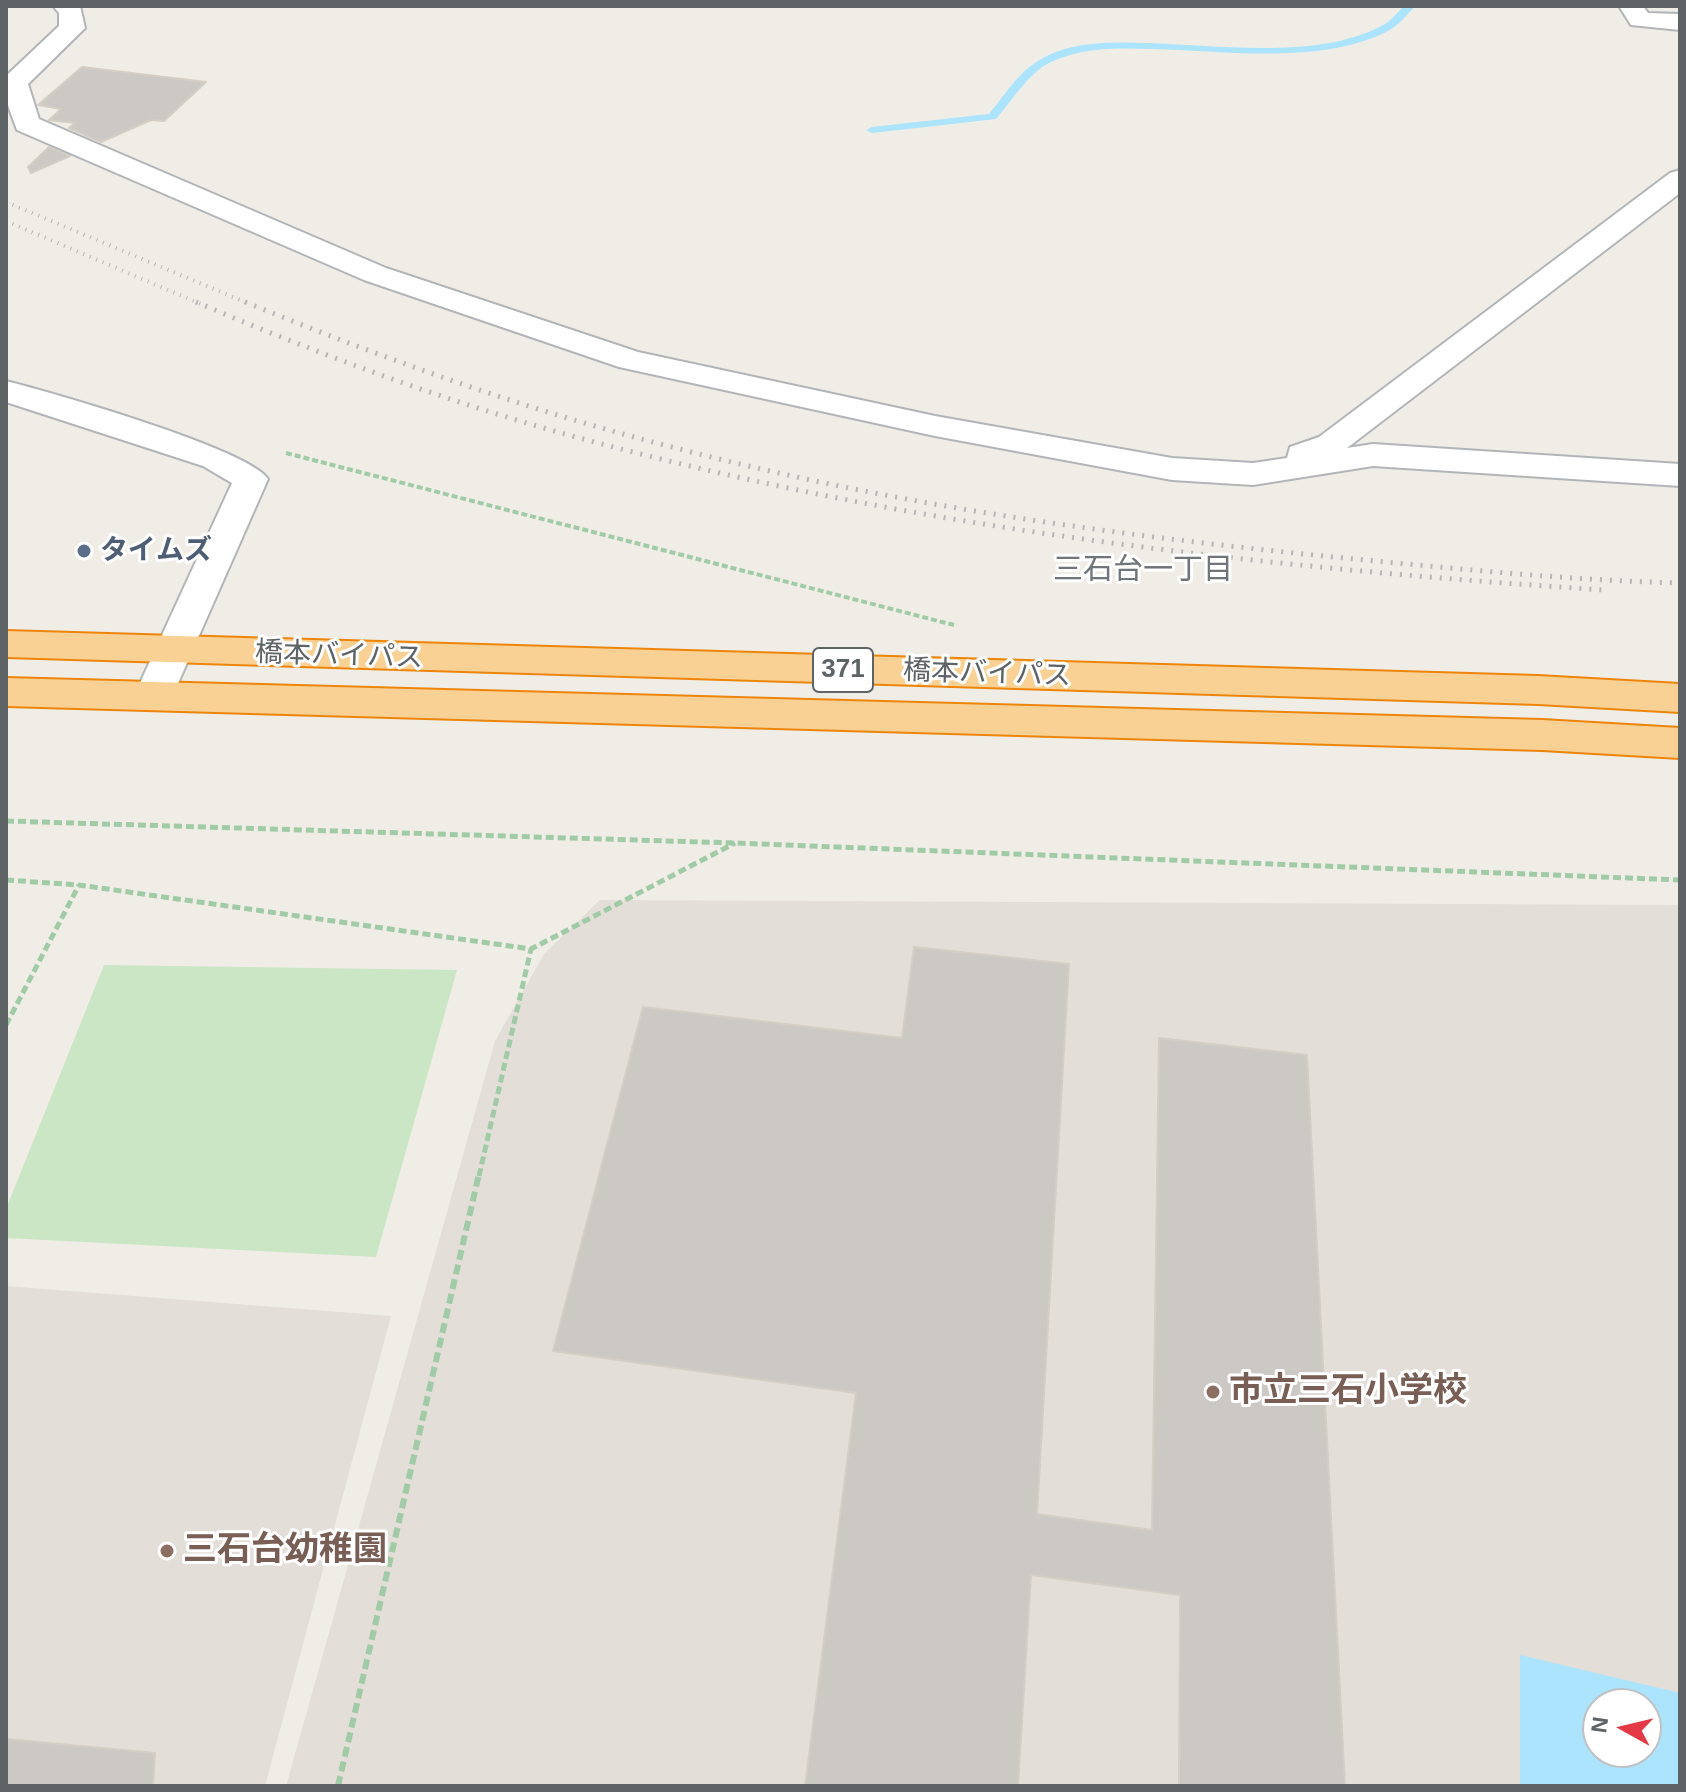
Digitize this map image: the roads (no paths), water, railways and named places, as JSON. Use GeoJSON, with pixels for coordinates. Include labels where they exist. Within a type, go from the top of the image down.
{"type":"FeatureCollection","features":[{"type":"Feature","properties":{"kind":"highway","name":"橋本バイパス"},"geometry":{"type":"LineString","coordinates":[[6,644],[175,652],[1538,690],[1680,698]]}},
{"type":"Feature","properties":{"kind":"highway","name":"橋本バイパス"},"geometry":{"type":"LineString","coordinates":[[6,692],[1542,735],[1680,743]]}},
{"type":"Feature","properties":{"kind":"street"},"geometry":{"type":"LineString","coordinates":[[1631,6],[1640,20],[1680,22]]}},
{"type":"Feature","properties":{"kind":"street"},"geometry":{"type":"LineString","coordinates":[[72,8],[72,28],[14,83],[27,124],[375,274],[630,360],[950,429],[1172,469],[1253,474],[1373,455],[1680,475]]}},
{"type":"Feature","properties":{"kind":"street"},"geometry":{"type":"LineString","coordinates":[[1253,474],[1331,444],[1680,179]]}},
{"type":"Feature","properties":{"kind":"street"},"geometry":{"type":"LineString","coordinates":[[6,391],[215,458],[251,479],[154,696]]}},
{"type":"Feature","properties":{"kind":"water"},"geometry":{"type":"Polygon","coordinates":[[[1520,1655],[1659,1688],[1582,1688],[1582,1768],[1662,1768],[1662,1689],[1680,1693],[1680,1786],[1520,1786],[1520,1655]]]}},
{"type":"Feature","properties":{"kind":"waterway"},"geometry":{"type":"LineString","coordinates":[[872,130],[992,117],[1040,64],[1082,49],[1126,46],[1310,47],[1353,41],[1387,27],[1410,6]]}},
{"type":"Feature","properties":{"kind":"railway"},"geometry":{"type":"LineString","coordinates":[[6,202],[250,304]]}},
{"type":"Feature","properties":{"kind":"railway"},"geometry":{"type":"LineString","coordinates":[[6,221],[201,304]]}},
{"type":"Feature","properties":{"kind":"railway"},"geometry":{"type":"LineString","coordinates":[[196,302],[378,374],[471,406],[693,467],[821,495],[1080,539],[1211,555],[1473,581],[1604,590]]}},
{"type":"Feature","properties":{"kind":"railway"},"geometry":{"type":"LineString","coordinates":[[245,302],[250,304]]}},
{"type":"Feature","properties":{"kind":"railway"},"geometry":{"type":"LineString","coordinates":[[250,304],[350,344],[563,417],[672,447],[835,485],[1000,515],[1167,539],[1507,573],[1680,583]]}},
{"type":"Feature","properties":{"kind":"place","name":"タイムズ"},"geometry":{"type":"Point","coordinates":[84,551]}},
{"type":"Feature","properties":{"kind":"place","name":"市立三石小学校"},"geometry":{"type":"Point","coordinates":[1213,1392]}},
{"type":"Feature","properties":{"kind":"place","name":"三石台幼稚園"},"geometry":{"type":"Point","coordinates":[167,1551]}},
{"type":"Feature","properties":{"kind":"district","name":"三石台一丁目"},"geometry":{"type":"Point","coordinates":[1143,571]}}]}
